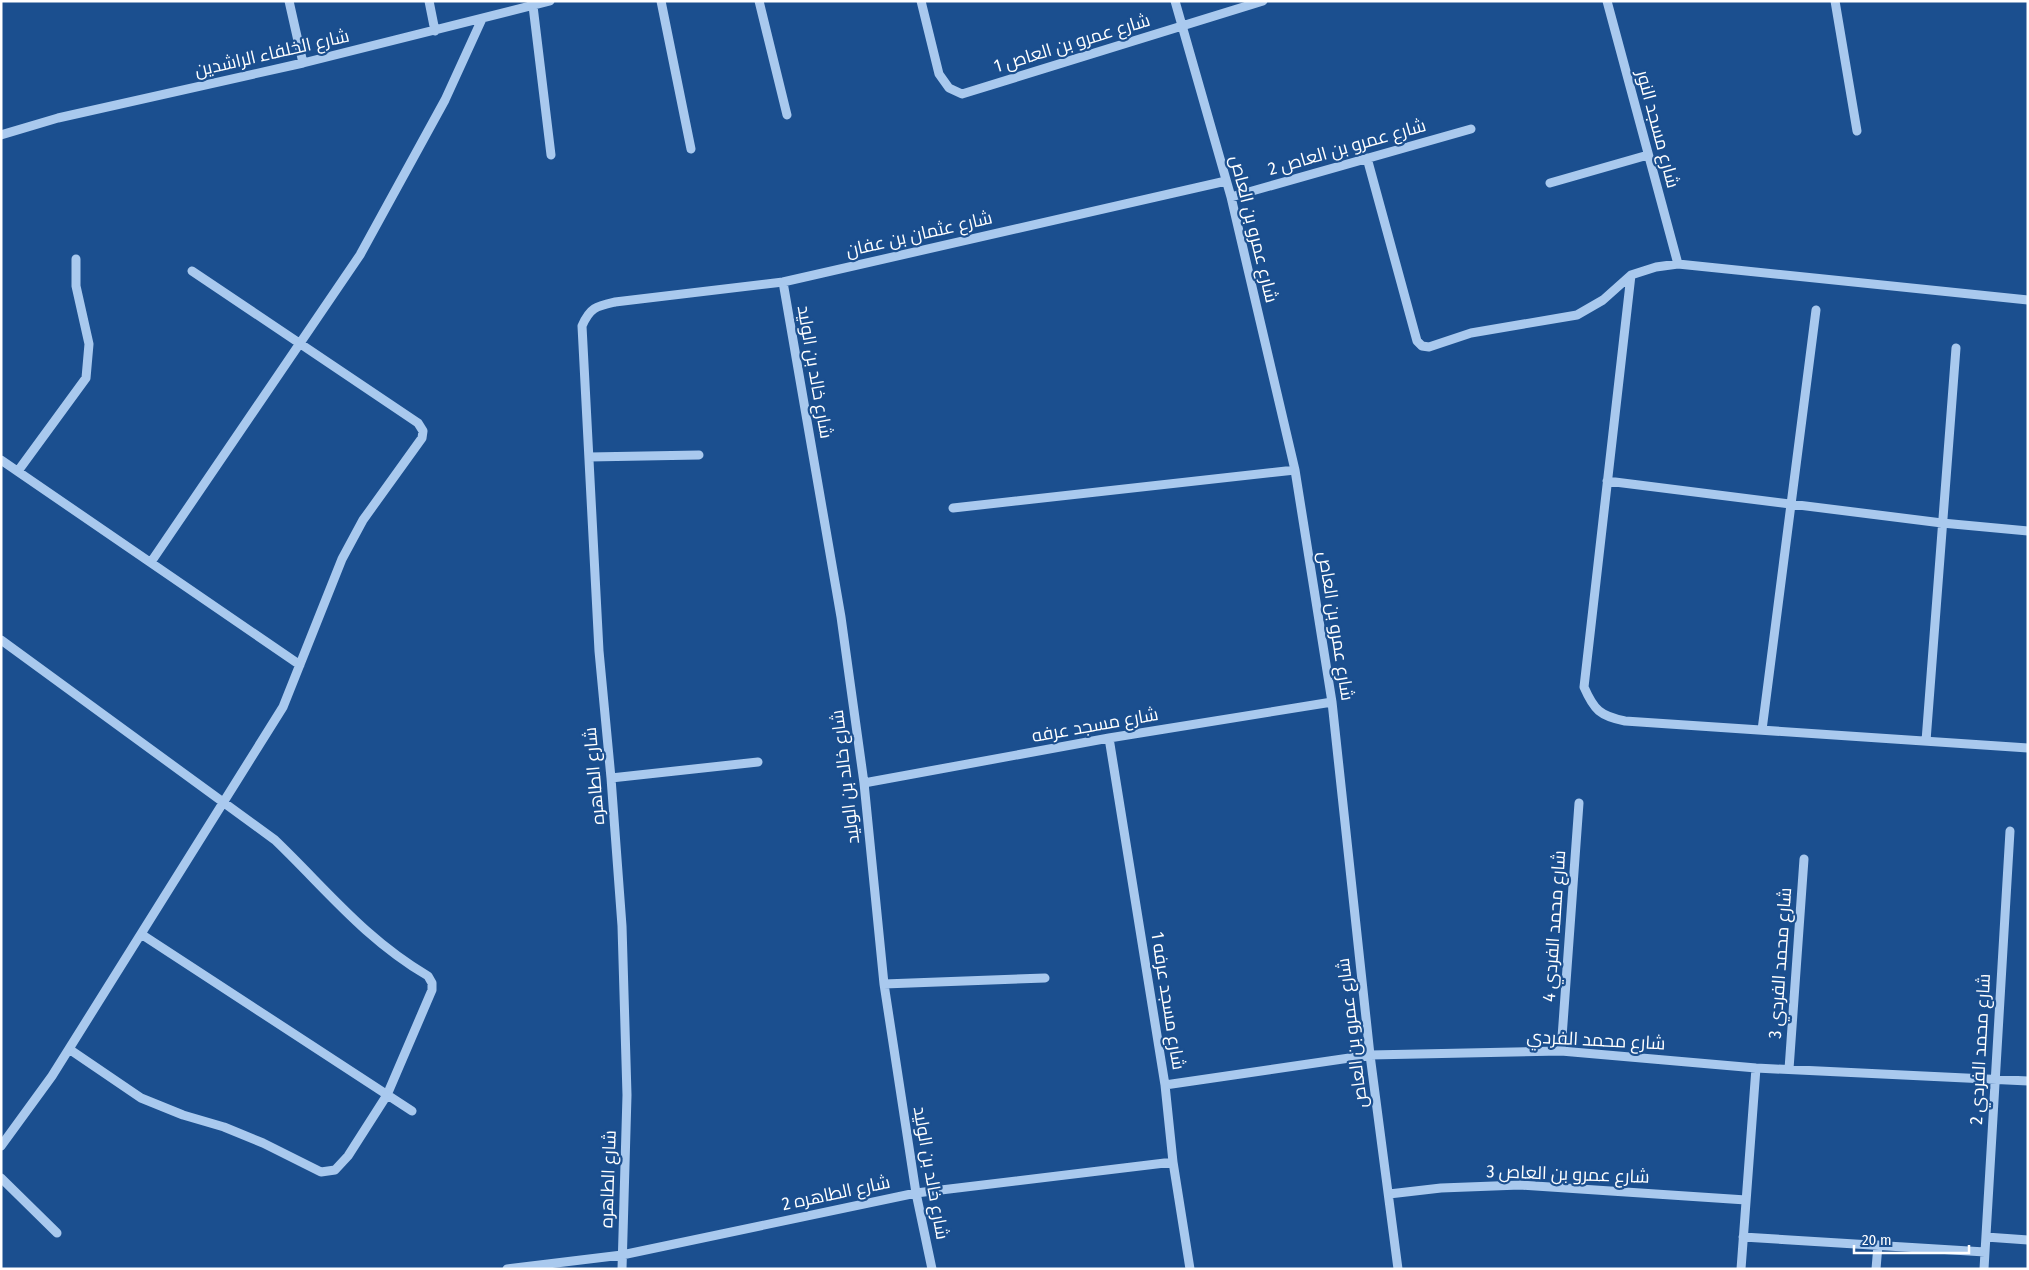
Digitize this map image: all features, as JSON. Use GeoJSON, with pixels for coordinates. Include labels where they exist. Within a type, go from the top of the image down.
{"type":"FeatureCollection","features":[{"type":"Feature","properties":{"kind":"street"},"geometry":{"type":"LineString","coordinates":[[290,1],[303,63]]}},
{"type":"Feature","properties":{"kind":"street"},"geometry":{"type":"LineString","coordinates":[[429,1],[435,31]]}},
{"type":"Feature","properties":{"kind":"street","name":"شارع الخلفاء الراشدين"},"geometry":{"type":"LineString","coordinates":[[1,135],[58,118],[303,63],[550,1]]}},
{"type":"Feature","properties":{"kind":"street"},"geometry":{"type":"LineString","coordinates":[[661,1],[691,149]]}},
{"type":"Feature","properties":{"kind":"street"},"geometry":{"type":"LineString","coordinates":[[760,1],[787,115]]}},
{"type":"Feature","properties":{"kind":"street","name":"شارع عمرو بن العاص 1"},"geometry":{"type":"LineString","coordinates":[[921,1],[939,74],[949,88],[962,94],[1263,1]]}},
{"type":"Feature","properties":{"kind":"street","name":"شارع عمرو بن العاص"},"geometry":{"type":"LineString","coordinates":[[1175,1],[1232,197],[1295,470],[1332,702],[1370,1056],[1398,1269]]}},
{"type":"Feature","properties":{"kind":"street","name":"شارع مسجد النور"},"geometry":{"type":"LineString","coordinates":[[1607,1],[1678,264]]}},
{"type":"Feature","properties":{"kind":"street"},"geometry":{"type":"LineString","coordinates":[[1834,1],[1857,131]]}},
{"type":"Feature","properties":{"kind":"street"},"geometry":{"type":"LineString","coordinates":[[532,6],[551,156]]}},
{"type":"Feature","properties":{"kind":"street"},"geometry":{"type":"LineString","coordinates":[[151,562],[360,255],[444,100],[482,19]]}},
{"type":"Feature","properties":{"kind":"street","name":"شارع عمرو بن العاص 2"},"geometry":{"type":"LineString","coordinates":[[1232,197],[1472,128]]}},
{"type":"Feature","properties":{"kind":"street"},"geometry":{"type":"LineString","coordinates":[[1550,183],[1648,155]]}},
{"type":"Feature","properties":{"kind":"street"},"geometry":{"type":"LineString","coordinates":[[1366,158],[1417,341],[1422,346],[1429,347],[1471,333],[1577,316],[1603,300],[1631,275],[1656,267],[1678,264],[2028,300]]}},
{"type":"Feature","properties":{"kind":"street","name":"شارع عثمان بن عفان"},"geometry":{"type":"LineString","coordinates":[[615,302],[783,282],[1226,181]]}},
{"type":"Feature","properties":{"kind":"street"},"geometry":{"type":"LineString","coordinates":[[18,471],[86,378],[89,344],[76,286],[76,259]]}},
{"type":"Feature","properties":{"kind":"street"},"geometry":{"type":"LineString","coordinates":[[1,1146],[69,1049],[283,707],[342,559],[363,520],[422,438],[423,431],[418,423],[192,271]]}},
{"type":"Feature","properties":{"kind":"street"},"geometry":{"type":"LineString","coordinates":[[1631,275],[1584,687],[1591,705],[1606,717],[1625,721],[2028,748]]}},
{"type":"Feature","properties":{"kind":"street","name":"شارع خالد بن الوليد"},"geometry":{"type":"LineString","coordinates":[[783,282],[841,617],[864,783],[884,984],[916,1193],[932,1269]]}},
{"type":"Feature","properties":{"kind":"street","name":"شارع الطاهره"},"geometry":{"type":"LineString","coordinates":[[615,302],[598,306],[587,314],[582,326],[599,651],[622,926],[627,1095],[622,1269]]}},
{"type":"Feature","properties":{"kind":"street"},"geometry":{"type":"LineString","coordinates":[[1762,730],[1816,310]]}},
{"type":"Feature","properties":{"kind":"street"},"geometry":{"type":"LineString","coordinates":[[1926,741],[1956,348]]}},
{"type":"Feature","properties":{"kind":"street"},"geometry":{"type":"LineString","coordinates":[[589,457],[698,455]]}},
{"type":"Feature","properties":{"kind":"street"},"geometry":{"type":"LineString","coordinates":[[1,460],[300,665]]}},
{"type":"Feature","properties":{"kind":"street"},"geometry":{"type":"LineString","coordinates":[[953,508],[1295,470]]}},
{"type":"Feature","properties":{"kind":"street"},"geometry":{"type":"LineString","coordinates":[[1607,482],[1942,523],[2028,531]]}},
{"type":"Feature","properties":{"kind":"street"},"geometry":{"type":"LineString","coordinates":[[1,640],[275,840],[312,875],[347,915],[374,940],[428,976],[432,983],[432,990],[387,1095],[348,1156],[335,1170],[321,1172],[232,1130],[183,1115],[141,1098],[69,1049]]}},
{"type":"Feature","properties":{"kind":"street","name":"شارع مسجد عرفه"},"geometry":{"type":"LineString","coordinates":[[864,783],[1109,738],[1332,702]]}},
{"type":"Feature","properties":{"kind":"street","name":"شارع مسجد عرفه 1"},"geometry":{"type":"LineString","coordinates":[[1109,738],[1165,1085],[1173,1162],[1190,1269]]}},
{"type":"Feature","properties":{"kind":"street"},"geometry":{"type":"LineString","coordinates":[[611,778],[758,762]]}},
{"type":"Feature","properties":{"kind":"street","name":"شارع محمد الفردي 4"},"geometry":{"type":"LineString","coordinates":[[1561,1051],[1579,803]]}},
{"type":"Feature","properties":{"kind":"street","name":"شارع محمد الفردي 2"},"geometry":{"type":"LineString","coordinates":[[1984,1269],[2010,830]]}},
{"type":"Feature","properties":{"kind":"street","name":"شارع محمد الفردي 3"},"geometry":{"type":"LineString","coordinates":[[1789,1069],[1804,859]]}},
{"type":"Feature","properties":{"kind":"street"},"geometry":{"type":"LineString","coordinates":[[141,934],[412,1111]]}},
{"type":"Feature","properties":{"kind":"street"},"geometry":{"type":"LineString","coordinates":[[884,984],[1045,978]]}},
{"type":"Feature","properties":{"kind":"street","name":"شارع محمد الفردي"},"geometry":{"type":"LineString","coordinates":[[1165,1085],[1370,1056],[1561,1051],[1756,1068],[2028,1081]]}},
{"type":"Feature","properties":{"kind":"street"},"geometry":{"type":"LineString","coordinates":[[1741,1269],[1756,1068]]}},
{"type":"Feature","properties":{"kind":"street","name":"شارع الطاهره 2"},"geometry":{"type":"LineString","coordinates":[[508,1269],[622,1255],[916,1193],[1173,1162]]}},
{"type":"Feature","properties":{"kind":"street"},"geometry":{"type":"LineString","coordinates":[[1,1178],[57,1233]]}},
{"type":"Feature","properties":{"kind":"street","name":"شارع عمرو بن العاص 3"},"geometry":{"type":"LineString","coordinates":[[1388,1194],[1441,1188],[1520,1185],[1746,1200]]}},
{"type":"Feature","properties":{"kind":"street"},"geometry":{"type":"LineString","coordinates":[[1986,1236],[2028,1240]]}},
{"type":"Feature","properties":{"kind":"street"},"geometry":{"type":"LineString","coordinates":[[1743,1237],[1985,1252]]}},
{"type":"Feature","properties":{"kind":"street"},"geometry":{"type":"LineString","coordinates":[[1876,1269],[1878,1245]]}}]}
